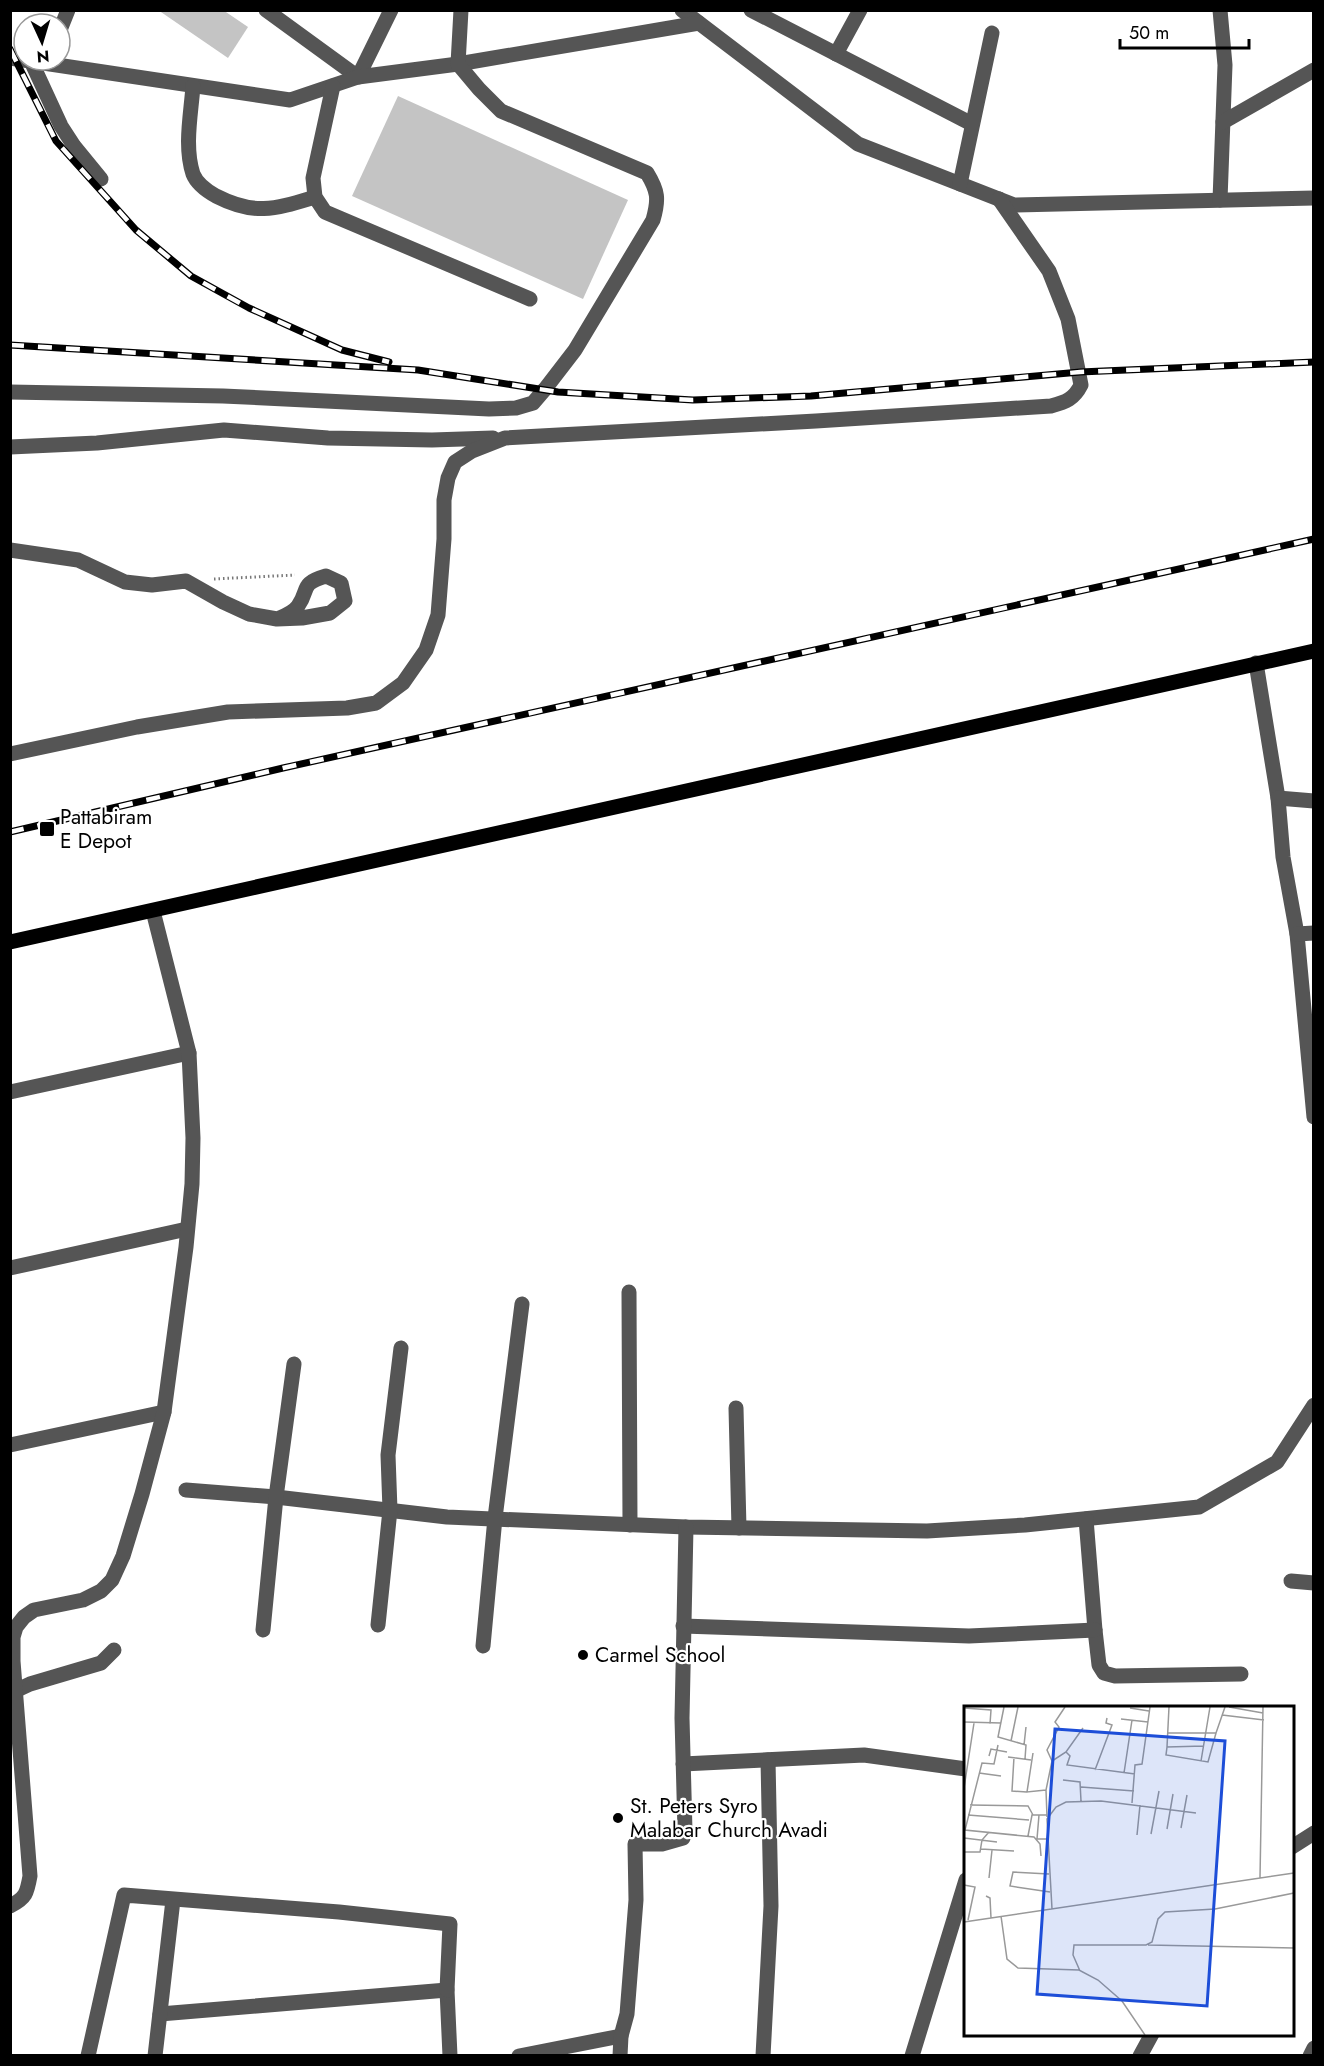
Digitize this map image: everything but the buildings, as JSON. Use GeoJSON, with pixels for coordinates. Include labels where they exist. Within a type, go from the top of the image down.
{"type":"FeatureCollection","features":[{"type":"Feature","properties":{"kind":"main road"},"geometry":{"type":"LineString","coordinates":[[10,942],[1314,651]]}},
{"type":"Feature","properties":{"kind":"street"},"geometry":{"type":"LineString","coordinates":[[266,10],[358,77]]}},
{"type":"Feature","properties":{"kind":"street"},"geometry":{"type":"LineString","coordinates":[[358,77],[391,10]]}},
{"type":"Feature","properties":{"kind":"street"},"geometry":{"type":"LineString","coordinates":[[10,392],[223,396],[489,410],[516,408],[533,403],[574,350],[653,220],[658,203],[655,187],[646,173],[501,111],[458,64],[461,10]]}},
{"type":"Feature","properties":{"kind":"street"},"geometry":{"type":"LineString","coordinates":[[682,10],[858,144],[1014,205],[1314,198]]}},
{"type":"Feature","properties":{"kind":"street"},"geometry":{"type":"LineString","coordinates":[[751,10],[972,124]]}},
{"type":"Feature","properties":{"kind":"street"},"geometry":{"type":"LineString","coordinates":[[836,54],[860,10]]}},
{"type":"Feature","properties":{"kind":"street"},"geometry":{"type":"LineString","coordinates":[[1220,10],[1225,65],[1220,200]]}},
{"type":"Feature","properties":{"kind":"street"},"geometry":{"type":"LineString","coordinates":[[72,67],[290,100],[358,77],[458,64],[699,23]]}},
{"type":"Feature","properties":{"kind":"street"},"geometry":{"type":"LineString","coordinates":[[960,184],[992,33]]}},
{"type":"Feature","properties":{"kind":"street"},"geometry":{"type":"LineString","coordinates":[[1223,122],[1314,70]]}},
{"type":"Feature","properties":{"kind":"street"},"geometry":{"type":"LineString","coordinates":[[45,72],[61,126],[74,146],[102,179]]}},
{"type":"Feature","properties":{"kind":"street"},"geometry":{"type":"LineString","coordinates":[[193,86],[189,139],[191,165],[194,178],[206,190],[233,204],[250,209],[277,208],[315,197]]}},
{"type":"Feature","properties":{"kind":"street"},"geometry":{"type":"LineString","coordinates":[[333,86],[313,178],[315,197],[325,212],[530,299]]}},
{"type":"Feature","properties":{"kind":"street"},"geometry":{"type":"LineString","coordinates":[[10,447],[97,443],[224,430],[328,438],[432,440],[505,438],[852,419],[1051,406],[1066,402],[1076,396],[1082,385],[1068,319],[1049,271],[999,199]]}},
{"type":"Feature","properties":{"kind":"street"},"geometry":{"type":"LineString","coordinates":[[10,754],[137,727],[228,712],[346,708],[376,703],[403,683],[426,650],[438,615],[444,539],[444,500],[448,478],[455,462],[472,451],[505,438]]}},
{"type":"Feature","properties":{"kind":"street"},"geometry":{"type":"LineString","coordinates":[[10,550],[78,560],[125,582],[152,585],[186,581],[249,614],[277,619],[302,618],[330,613],[345,600],[341,583],[326,576],[309,584],[304,590],[298,607],[277,619]]}},
{"type":"Feature","properties":{"kind":"street"},"geometry":{"type":"LineString","coordinates":[[1256,663],[1278,798],[1283,857],[1297,934],[1314,1117]]}},
{"type":"Feature","properties":{"kind":"street"},"geometry":{"type":"LineString","coordinates":[[1278,798],[1314,801]]}},
{"type":"Feature","properties":{"kind":"street"},"geometry":{"type":"LineString","coordinates":[[10,1906],[21,1901],[27,1892],[30,1876],[14,1718],[13,1626],[34,1610],[83,1600],[101,1591],[112,1580],[123,1556],[164,1412],[188,1229],[192,1149],[189,1053],[153,911]]}},
{"type":"Feature","properties":{"kind":"street"},"geometry":{"type":"LineString","coordinates":[[1297,934],[1314,933]]}},
{"type":"Feature","properties":{"kind":"street"},"geometry":{"type":"LineString","coordinates":[[10,1092],[189,1053]]}},
{"type":"Feature","properties":{"kind":"street"},"geometry":{"type":"LineString","coordinates":[[10,1268],[188,1229]]}},
{"type":"Feature","properties":{"kind":"street"},"geometry":{"type":"LineString","coordinates":[[629,1292],[630,1525]]}},
{"type":"Feature","properties":{"kind":"street"},"geometry":{"type":"LineString","coordinates":[[483,1646],[495,1518],[522,1304]]}},
{"type":"Feature","properties":{"kind":"street"},"geometry":{"type":"LineString","coordinates":[[378,1625],[390,1510],[388,1455],[401,1348]]}},
{"type":"Feature","properties":{"kind":"street"},"geometry":{"type":"LineString","coordinates":[[263,1630],[276,1497],[294,1364]]}},
{"type":"Feature","properties":{"kind":"street"},"geometry":{"type":"LineString","coordinates":[[186,1490],[276,1497],[447,1517],[686,1527],[927,1531],[1086,1519],[1199,1507],[1277,1462],[1314,1405]]}},
{"type":"Feature","properties":{"kind":"street"},"geometry":{"type":"LineString","coordinates":[[736,1408],[739,1528]]}},
{"type":"Feature","properties":{"kind":"street"},"geometry":{"type":"LineString","coordinates":[[10,1445],[164,1412]]}},
{"type":"Feature","properties":{"kind":"street"},"geometry":{"type":"LineString","coordinates":[[1086,1519],[1099,1665],[1104,1673],[1115,1676],[1240,1674]]}},
{"type":"Feature","properties":{"kind":"street"},"geometry":{"type":"LineString","coordinates":[[620,2055],[621,2036],[627,2014],[636,1900],[635,1844],[662,1844],[683,1838],[685,1831],[683,1626],[686,1527]]}},
{"type":"Feature","properties":{"kind":"street"},"geometry":{"type":"LineString","coordinates":[[1291,1581],[1314,1583]]}},
{"type":"Feature","properties":{"kind":"street"},"geometry":{"type":"LineString","coordinates":[[683,1626],[969,1636],[1095,1630]]}},
{"type":"Feature","properties":{"kind":"street"},"geometry":{"type":"LineString","coordinates":[[15,1692],[30,1684],[100,1663],[114,1650]]}},
{"type":"Feature","properties":{"kind":"street"},"geometry":{"type":"LineString","coordinates":[[683,1764],[864,1755],[964,1769]]}},
{"type":"Feature","properties":{"kind":"street"},"geometry":{"type":"LineString","coordinates":[[763,2055],[771,1906],[768,1760]]}},
{"type":"Feature","properties":{"kind":"street"},"geometry":{"type":"LineString","coordinates":[[1294,1846],[1314,1833]]}},
{"type":"Feature","properties":{"kind":"street"},"geometry":{"type":"LineString","coordinates":[[912,2055],[964,1887]]}},
{"type":"Feature","properties":{"kind":"street"},"geometry":{"type":"LineString","coordinates":[[88,2055],[124,1895],[339,1912],[450,1924],[447,1990],[450,2055]]}},
{"type":"Feature","properties":{"kind":"street"},"geometry":{"type":"LineString","coordinates":[[155,2055],[173,1900]]}},
{"type":"Feature","properties":{"kind":"street"},"geometry":{"type":"LineString","coordinates":[[160,2014],[447,1990]]}},
{"type":"Feature","properties":{"kind":"street"},"geometry":{"type":"LineString","coordinates":[[519,2055],[621,2036]]}},
{"type":"Feature","properties":{"kind":"street"},"geometry":{"type":"LineString","coordinates":[[1140,2055],[1151,2036]]}},
{"type":"Feature","properties":{"kind":"street"},"geometry":{"type":"LineString","coordinates":[[1310,2055],[1314,2048]]}},
{"type":"Feature","properties":{"kind":"path"},"geometry":{"type":"LineString","coordinates":[[186,581],[313,574],[326,576]]}},
{"type":"Feature","properties":{"kind":"railway"},"geometry":{"type":"LineString","coordinates":[[10,49],[56,141],[136,230],[191,276],[249,308],[342,350],[389,362]]}},
{"type":"Feature","properties":{"kind":"railway"},"geometry":{"type":"LineString","coordinates":[[10,345],[418,370],[558,392],[693,400],[811,396],[1080,372],[1314,362]]}},
{"type":"Feature","properties":{"kind":"railway"},"geometry":{"type":"LineString","coordinates":[[10,832],[283,768],[1314,539]]}},
{"type":"Feature","properties":{"kind":"place","name":"Pattabiram E Depot"},"geometry":{"type":"Point","coordinates":[47,829]}},
{"type":"Feature","properties":{"kind":"place","name":"Carmel School"},"geometry":{"type":"Point","coordinates":[583,1655]}},
{"type":"Feature","properties":{"kind":"place","name":"St. Peters Syro Malabar Church Avadi"},"geometry":{"type":"Point","coordinates":[618,1818]}}]}
